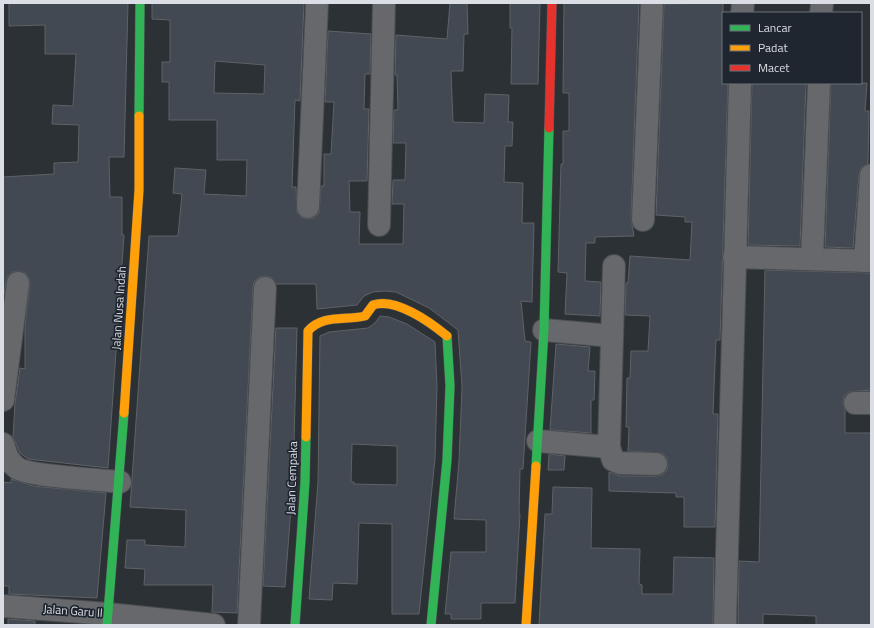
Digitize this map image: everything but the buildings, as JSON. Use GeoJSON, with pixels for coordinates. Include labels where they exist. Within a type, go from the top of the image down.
{"type":"FeatureCollection","features":[{"type":"Feature","properties":{"kind":"street","name":"Jalan Nusa Indah"},"geometry":{"type":"LineString","coordinates":[[108,619],[120,482],[139,190],[140,3]]}},
{"type":"Feature","properties":{"kind":"street"},"geometry":{"type":"LineString","coordinates":[[308,207],[317,3]]}},
{"type":"Feature","properties":{"kind":"street"},"geometry":{"type":"LineString","coordinates":[[379,225],[384,3]]}},
{"type":"Feature","properties":{"kind":"street"},"geometry":{"type":"LineString","coordinates":[[526,625],[544,330],[552,3]]}},
{"type":"Feature","properties":{"kind":"street"},"geometry":{"type":"LineString","coordinates":[[643,220],[652,3]]}},
{"type":"Feature","properties":{"kind":"street"},"geometry":{"type":"LineString","coordinates":[[725,625],[740,84]]}},
{"type":"Feature","properties":{"kind":"street"},"geometry":{"type":"LineString","coordinates":[[812,259],[819,84]]}},
{"type":"Feature","properties":{"kind":"street"},"geometry":{"type":"LineString","coordinates":[[734,258],[868,261],[871,175]]}},
{"type":"Feature","properties":{"kind":"street"},"geometry":{"type":"LineString","coordinates":[[614,266],[609,447],[613,460],[620,463],[656,464]]}},
{"type":"Feature","properties":{"kind":"street"},"geometry":{"type":"LineString","coordinates":[[3,400],[18,283]]}},
{"type":"Feature","properties":{"kind":"street"},"geometry":{"type":"LineString","coordinates":[[249,625],[265,288]]}},
{"type":"Feature","properties":{"kind":"street","name":"Jalan Cempaka"},"geometry":{"type":"LineString","coordinates":[[295,625],[305,482],[308,331],[310,327],[319,321],[365,316],[370,307],[379,303],[396,306],[416,314],[447,336],[450,386],[447,460],[431,625]]}},
{"type":"Feature","properties":{"kind":"street"},"geometry":{"type":"LineString","coordinates":[[544,330],[612,336]]}},
{"type":"Feature","properties":{"kind":"street"},"geometry":{"type":"LineString","coordinates":[[538,441],[609,447]]}},
{"type":"Feature","properties":{"kind":"street"},"geometry":{"type":"LineString","coordinates":[[3,444],[6,458],[18,469],[50,475],[120,482]]}},
{"type":"Feature","properties":{"kind":"street","name":"Jalan Garu II"},"geometry":{"type":"LineString","coordinates":[[3,606],[108,619],[214,625]]}},
{"type":"Feature","properties":{"kind":"traffic: fast"},"geometry":{"type":"LineString","coordinates":[[139,116],[140,3]]}},
{"type":"Feature","properties":{"kind":"traffic: fast"},"geometry":{"type":"LineString","coordinates":[[536,466],[544,330],[549,128]]}},
{"type":"Feature","properties":{"kind":"traffic: fast"},"geometry":{"type":"LineString","coordinates":[[431,625],[447,460],[450,386],[447,336]]}},
{"type":"Feature","properties":{"kind":"traffic: fast"},"geometry":{"type":"LineString","coordinates":[[107,625],[124,413]]}},
{"type":"Feature","properties":{"kind":"traffic: fast"},"geometry":{"type":"LineString","coordinates":[[295,625],[305,482],[306,437]]}},
{"type":"Feature","properties":{"kind":"traffic: slow"},"geometry":{"type":"LineString","coordinates":[[124,413],[139,190],[139,116]]}},
{"type":"Feature","properties":{"kind":"traffic: slow"},"geometry":{"type":"LineString","coordinates":[[306,437],[308,331],[314,326],[327,320],[365,316],[373,305],[382,303],[391,304],[412,312],[447,336]]}},
{"type":"Feature","properties":{"kind":"traffic: slow"},"geometry":{"type":"LineString","coordinates":[[526,625],[536,466]]}},
{"type":"Feature","properties":{"kind":"traffic: jam"},"geometry":{"type":"LineString","coordinates":[[549,128],[552,3]]}}]}
